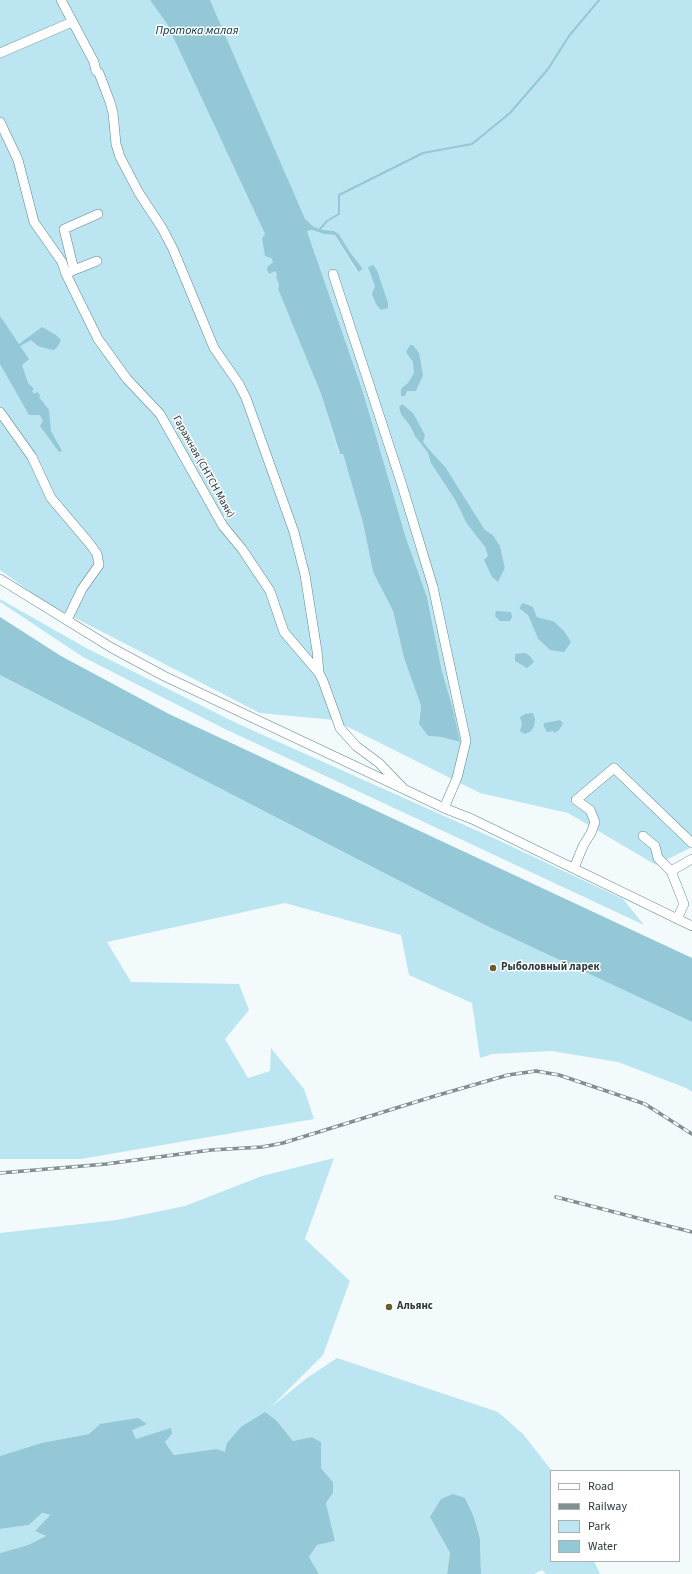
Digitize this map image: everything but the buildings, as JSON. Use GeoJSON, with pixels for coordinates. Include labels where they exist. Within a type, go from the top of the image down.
{"type":"FeatureCollection","features":[{"type":"Feature","properties":{"kind":"street"},"geometry":{"type":"LineString","coordinates":[[61,0],[94,62],[96,71],[99,73],[110,102],[113,113],[116,144],[120,157],[139,193],[162,228],[175,252],[214,348],[239,384],[246,398],[294,532],[305,575],[319,673],[340,728],[356,746],[379,763],[403,788]]}},
{"type":"Feature","properties":{"kind":"street"},"geometry":{"type":"LineString","coordinates":[[0,53],[72,22]]}},
{"type":"Feature","properties":{"kind":"street","name":"Гаражная (СНТСН Маяк)"},"geometry":{"type":"LineString","coordinates":[[0,122],[18,160],[34,222],[70,272]]}},
{"type":"Feature","properties":{"kind":"street","name":"Гаражная (СНТСН Маяк)"},"geometry":{"type":"LineString","coordinates":[[98,214],[62,225],[70,272],[98,340],[127,379],[160,414],[223,526],[242,549],[270,591],[284,632],[319,673]]}},
{"type":"Feature","properties":{"kind":"street"},"geometry":{"type":"LineString","coordinates":[[70,272],[97,261]]}},
{"type":"Feature","properties":{"kind":"street"},"geometry":{"type":"LineString","coordinates":[[334,274],[433,587],[466,741],[457,778],[444,808]]}},
{"type":"Feature","properties":{"kind":"street"},"geometry":{"type":"LineString","coordinates":[[0,412],[32,458],[51,498],[97,554],[99,565],[82,589],[67,620]]}},
{"type":"Feature","properties":{"kind":"street"},"geometry":{"type":"LineString","coordinates":[[0,579],[112,648],[164,676],[444,808],[472,819],[692,926]]}},
{"type":"Feature","properties":{"kind":"street"},"geometry":{"type":"LineString","coordinates":[[574,868],[595,822],[590,810],[576,800],[614,768],[692,843]]}},
{"type":"Feature","properties":{"kind":"street"},"geometry":{"type":"LineString","coordinates":[[643,836],[655,846],[658,858],[671,871],[684,904],[677,919]]}},
{"type":"Feature","properties":{"kind":"street"},"geometry":{"type":"LineString","coordinates":[[671,871],[692,859]]}},
{"type":"Feature","properties":{"kind":"green space"},"geometry":{"type":"Polygon","coordinates":[[[0,0],[150,0],[167,24],[265,234],[262,238],[263,242],[273,262],[267,267],[275,271],[277,275],[276,277],[279,285],[278,289],[321,394],[339,453],[343,454],[363,523],[373,572],[393,611],[404,658],[421,706],[419,724],[428,736],[441,737],[459,742],[453,709],[442,671],[427,597],[406,538],[363,392],[307,231],[312,230],[324,234],[335,235],[357,272],[363,269],[339,234],[334,231],[314,227],[305,220],[210,0],[692,0],[692,847],[656,865],[568,813],[480,793],[334,720],[260,713],[46,603],[0,570],[0,0]],[[446,468],[454,498],[467,524],[485,547],[498,582],[505,568],[500,546],[493,535],[485,530],[446,468]],[[533,607],[528,615],[538,639],[550,650],[553,621],[537,617],[533,607]]]}},
{"type":"Feature","properties":{"kind":"green space"},"geometry":{"type":"Polygon","coordinates":[[[0,599],[88,649],[234,722],[500,841],[623,899],[644,925],[223,728],[83,657],[0,602],[0,599]]]}},
{"type":"Feature","properties":{"kind":"green space"},"geometry":{"type":"Polygon","coordinates":[[[0,675],[489,927],[692,1022],[692,1092],[686,1088],[618,1062],[552,1051],[492,1054],[480,1058],[472,1003],[409,975],[401,935],[285,903],[107,942],[131,982],[239,984],[249,1010],[225,1039],[248,1078],[270,1071],[271,1048],[304,1089],[314,1119],[81,1159],[0,1159],[0,675]]]}},
{"type":"Feature","properties":{"kind":"green space"},"geometry":{"type":"Polygon","coordinates":[[[334,1158],[305,1239],[350,1281],[323,1355],[270,1408],[307,1378],[337,1358],[498,1412],[523,1434],[551,1470],[550,1470],[550,1562],[594,1562],[600,1574],[546,1574],[542,1570],[534,1574],[481,1574],[480,1539],[474,1517],[465,1498],[430,1517],[450,1553],[447,1574],[319,1574],[309,1557],[316,1545],[335,1541],[326,1503],[333,1493],[333,1482],[321,1468],[321,1442],[312,1437],[293,1441],[277,1421],[225,1452],[174,1455],[165,1442],[172,1434],[136,1439],[132,1430],[100,1424],[89,1434],[41,1443],[0,1456],[0,1233],[117,1220],[185,1206],[262,1176],[334,1158]]]}},
{"type":"Feature","properties":{"kind":"green space"},"geometry":{"type":"Polygon","coordinates":[[[42,1513],[50,1515],[35,1531],[46,1536],[28,1545],[0,1553],[0,1529],[29,1525],[42,1513]]]}},
{"type":"Feature","properties":{"kind":"water","name":"Протока малая"},"geometry":{"type":"Polygon","coordinates":[[[150,0],[210,0],[305,219],[314,227],[334,231],[339,234],[363,269],[358,272],[335,235],[324,234],[312,230],[307,231],[363,392],[406,538],[427,597],[442,671],[453,709],[460,742],[441,737],[428,736],[419,724],[421,706],[404,658],[393,611],[373,572],[363,523],[343,454],[340,454],[321,394],[278,289],[279,285],[276,277],[277,275],[275,271],[269,274],[267,270],[267,267],[273,262],[271,258],[265,256],[262,238],[265,234],[167,24],[150,0]]]}},
{"type":"Feature","properties":{"kind":"water"},"geometry":{"type":"Polygon","coordinates":[[[373,265],[377,270],[388,303],[388,308],[381,310],[376,304],[372,294],[375,286],[368,267],[373,265]]]}},
{"type":"Feature","properties":{"kind":"water"},"geometry":{"type":"Polygon","coordinates":[[[0,316],[19,344],[42,327],[56,335],[61,340],[54,350],[38,346],[31,340],[20,346],[29,359],[22,365],[28,383],[34,389],[32,391],[34,394],[37,392],[40,395],[39,397],[49,410],[51,431],[62,451],[59,452],[40,426],[43,421],[40,415],[29,415],[0,364],[0,316]]]}},
{"type":"Feature","properties":{"kind":"water"},"geometry":{"type":"Polygon","coordinates":[[[410,345],[413,345],[419,353],[423,375],[416,391],[407,391],[405,396],[401,396],[401,389],[408,383],[414,373],[413,362],[406,352],[410,345]]]}},
{"type":"Feature","properties":{"kind":"water"},"geometry":{"type":"Polygon","coordinates":[[[402,404],[413,413],[425,435],[423,442],[446,468],[485,530],[493,535],[500,546],[505,568],[498,582],[492,577],[484,560],[488,556],[485,547],[467,524],[454,498],[431,463],[428,453],[401,414],[399,407],[402,404]]]}},
{"type":"Feature","properties":{"kind":"water"},"geometry":{"type":"Polygon","coordinates":[[[523,603],[533,607],[537,617],[553,621],[564,631],[571,642],[564,652],[550,650],[538,639],[528,615],[519,608],[523,603]]]}},
{"type":"Feature","properties":{"kind":"water"},"geometry":{"type":"Polygon","coordinates":[[[496,611],[511,612],[512,617],[510,621],[500,621],[495,616],[496,611]]]}},
{"type":"Feature","properties":{"kind":"water"},"geometry":{"type":"Polygon","coordinates":[[[0,617],[61,656],[169,714],[692,958],[692,1022],[489,927],[0,675],[0,617]]]}},
{"type":"Feature","properties":{"kind":"water"},"geometry":{"type":"Polygon","coordinates":[[[525,653],[530,656],[534,662],[527,668],[515,661],[515,654],[525,653]]]}},
{"type":"Feature","properties":{"kind":"water"},"geometry":{"type":"Polygon","coordinates":[[[533,713],[535,719],[534,726],[531,731],[525,734],[520,731],[522,724],[520,717],[525,714],[533,713]]]}},
{"type":"Feature","properties":{"kind":"water"},"geometry":{"type":"Polygon","coordinates":[[[560,720],[563,723],[559,730],[554,733],[553,731],[547,732],[543,725],[545,723],[560,720]]]}},
{"type":"Feature","properties":{"kind":"water"},"geometry":{"type":"Polygon","coordinates":[[[265,1412],[277,1421],[293,1441],[312,1437],[321,1442],[321,1468],[333,1482],[333,1493],[326,1503],[335,1541],[317,1545],[309,1557],[319,1574],[0,1574],[0,1553],[28,1545],[46,1536],[35,1531],[50,1515],[42,1513],[29,1525],[0,1529],[0,1456],[41,1443],[89,1434],[100,1424],[138,1418],[147,1424],[132,1430],[136,1439],[171,1428],[172,1434],[165,1442],[174,1455],[217,1449],[225,1452],[227,1443],[241,1427],[265,1412]]]}},
{"type":"Feature","properties":{"kind":"water"},"geometry":{"type":"Polygon","coordinates":[[[453,1494],[465,1498],[474,1517],[480,1539],[481,1574],[447,1574],[450,1553],[430,1517],[441,1499],[453,1494]]]}},
{"type":"Feature","properties":{"kind":"waterway"},"geometry":{"type":"LineString","coordinates":[[320,229],[327,221],[339,214],[339,195],[423,153],[472,144],[510,113],[548,69],[569,36],[599,0]]}},
{"type":"Feature","properties":{"kind":"railway"},"geometry":{"type":"LineString","coordinates":[[0,1173],[106,1164],[211,1150],[262,1147],[283,1143],[508,1075],[536,1071],[559,1075],[645,1104],[692,1134]]}},
{"type":"Feature","properties":{"kind":"railway"},"geometry":{"type":"LineString","coordinates":[[556,1197],[692,1232]]}},
{"type":"Feature","properties":{"kind":"place","name":"Рыболовный ларек"},"geometry":{"type":"Point","coordinates":[493,968]}},
{"type":"Feature","properties":{"kind":"place","name":"Альянс"},"geometry":{"type":"Point","coordinates":[389,1307]}}]}
